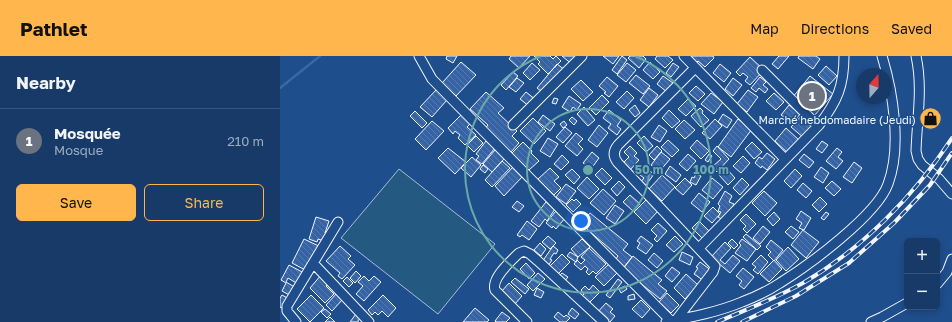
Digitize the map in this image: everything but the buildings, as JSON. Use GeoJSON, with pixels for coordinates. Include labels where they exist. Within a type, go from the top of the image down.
{"type":"FeatureCollection","features":[{"type":"Feature","properties":{"kind":"street"},"geometry":{"type":"LineString","coordinates":[[419,56],[432,79],[671,321]]}},
{"type":"Feature","properties":{"kind":"street"},"geometry":{"type":"LineString","coordinates":[[513,125],[582,56]]}},
{"type":"Feature","properties":{"kind":"street"},"geometry":{"type":"LineString","coordinates":[[684,56],[785,159]]}},
{"type":"Feature","properties":{"kind":"street"},"geometry":{"type":"LineString","coordinates":[[699,248],[818,126],[829,112],[838,95],[842,82],[844,56]]}},
{"type":"Feature","properties":{"kind":"street"},"geometry":{"type":"LineString","coordinates":[[671,321],[736,305],[780,284],[839,239],[867,214],[880,199],[888,185],[892,170],[895,141],[892,101],[882,56]]}},
{"type":"Feature","properties":{"kind":"street"},"geometry":{"type":"LineString","coordinates":[[916,56],[920,80],[916,138],[916,151],[918,159],[922,165],[952,194]]}},
{"type":"Feature","properties":{"kind":"street"},"geometry":{"type":"LineString","coordinates":[[671,321],[715,268],[699,248],[618,163],[614,155],[615,149],[618,145],[695,68]]}},
{"type":"Feature","properties":{"kind":"street"},"geometry":{"type":"LineString","coordinates":[[762,70],[818,126]]}},
{"type":"Feature","properties":{"kind":"street"},"geometry":{"type":"LineString","coordinates":[[296,322],[287,310],[287,306],[338,222]]}},
{"type":"Feature","properties":{"kind":"street"},"geometry":{"type":"LineString","coordinates":[[527,322],[495,290],[494,286],[496,279],[519,253],[524,251],[538,260],[604,322]]}},
{"type":"Feature","properties":{"kind":"street"},"geometry":{"type":"LineString","coordinates":[[940,281],[949,272],[952,259]]}},
{"type":"Feature","properties":{"kind":"street"},"geometry":{"type":"LineString","coordinates":[[313,263],[369,322]]}},
{"type":"Feature","properties":{"kind":"street"},"geometry":{"type":"LineString","coordinates":[[870,322],[904,305]]}},
{"type":"Feature","properties":{"kind":"shaded area"},"geometry":{"type":"Polygon","coordinates":[[[399,169],[495,244],[438,314],[341,238],[399,169]]]}},
{"type":"Feature","properties":{"kind":"waterway"},"geometry":{"type":"LineString","coordinates":[[280,88],[320,56]]}},
{"type":"Feature","properties":{"kind":"railway"},"geometry":{"type":"LineString","coordinates":[[717,322],[761,304],[803,283],[846,254],[886,219],[904,200],[952,138]]}},
{"type":"Feature","properties":{"kind":"railway"},"geometry":{"type":"LineString","coordinates":[[742,322],[796,296],[849,263],[894,223],[930,185],[952,153]]}},
{"type":"Feature","properties":{"kind":"place","name":"Mosquée"},"geometry":{"type":"Point","coordinates":[812,96]}},
{"type":"Feature","properties":{"kind":"place","name":"Marché hebdomadaire (Jeudi)"},"geometry":{"type":"Point","coordinates":[931,119]}}]}
